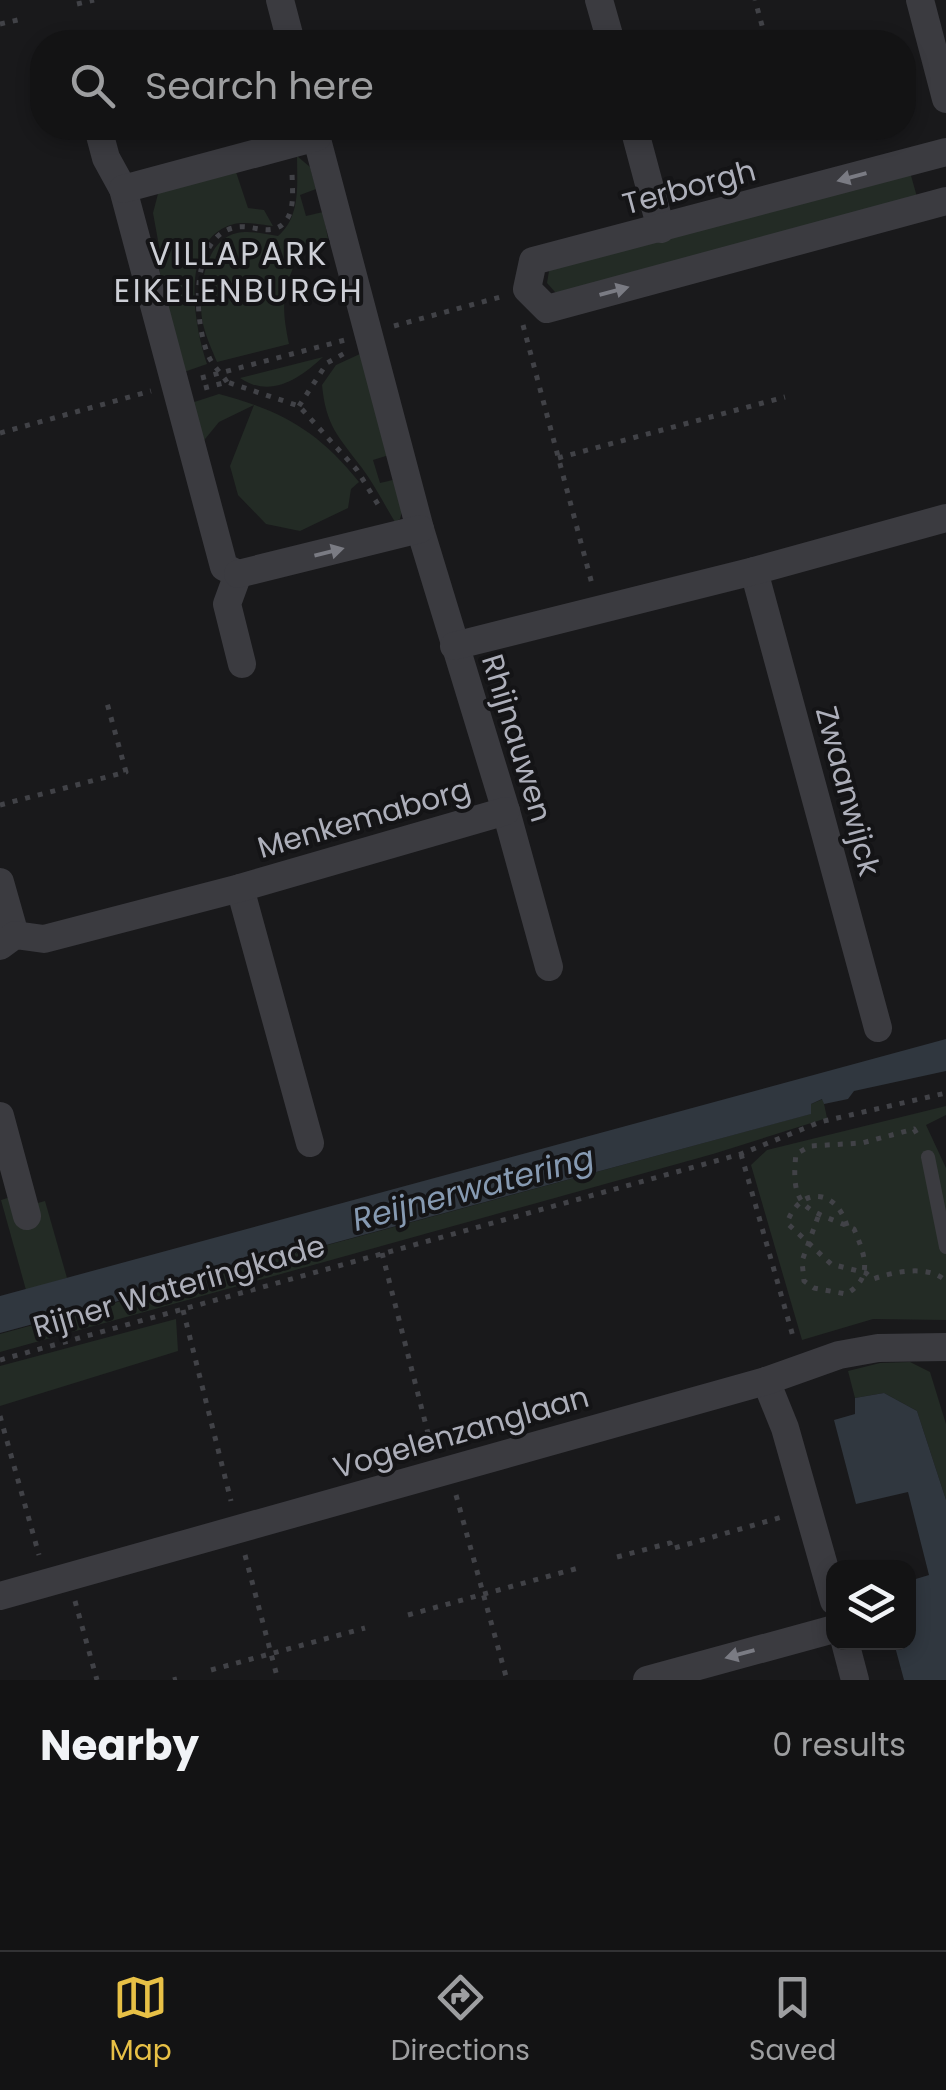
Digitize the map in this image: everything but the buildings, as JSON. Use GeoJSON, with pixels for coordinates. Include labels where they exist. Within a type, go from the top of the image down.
{"type":"FeatureCollection","features":[{"type":"Feature","properties":{"kind":"street"},"geometry":{"type":"LineString","coordinates":[[280,0],[288,30]]}},
{"type":"Feature","properties":{"kind":"street"},"geometry":{"type":"LineString","coordinates":[[599,0],[608,30]]}},
{"type":"Feature","properties":{"kind":"street"},"geometry":{"type":"LineString","coordinates":[[920,0],[946,99]]}},
{"type":"Feature","properties":{"kind":"street"},"geometry":{"type":"LineString","coordinates":[[101,140],[123,189],[224,566],[238,574],[408,532]]}},
{"type":"Feature","properties":{"kind":"street"},"geometry":{"type":"LineString","coordinates":[[123,189],[294,140]]}},
{"type":"Feature","properties":{"kind":"street","name":"Rhijnauwen"},"geometry":{"type":"LineString","coordinates":[[309,140],[370,337],[408,532],[454,646],[506,810],[549,967]]}},
{"type":"Feature","properties":{"kind":"street"},"geometry":{"type":"LineString","coordinates":[[637,140],[661,229]]}},
{"type":"Feature","properties":{"kind":"street","name":"Terborgh"},"geometry":{"type":"LineString","coordinates":[[520,291],[534,262],[946,152]]}},
{"type":"Feature","properties":{"kind":"street"},"geometry":{"type":"LineString","coordinates":[[520,291],[547,310],[946,201]]}},
{"type":"Feature","properties":{"kind":"street"},"geometry":{"type":"LineString","coordinates":[[454,646],[946,518]]}},
{"type":"Feature","properties":{"kind":"street","name":"Zwaanwijck"},"geometry":{"type":"LineString","coordinates":[[754,571],[878,1028]]}},
{"type":"Feature","properties":{"kind":"street"},"geometry":{"type":"LineString","coordinates":[[238,574],[226,604],[242,664]]}},
{"type":"Feature","properties":{"kind":"street","name":"Menkemaborg"},"geometry":{"type":"LineString","coordinates":[[8,941],[44,939],[240,888],[506,810]]}},
{"type":"Feature","properties":{"kind":"street"},"geometry":{"type":"LineString","coordinates":[[0,882],[8,941]]}},
{"type":"Feature","properties":{"kind":"street","name":"Menkemaborg"},"geometry":{"type":"LineString","coordinates":[[240,888],[310,1143]]}},
{"type":"Feature","properties":{"kind":"street"},"geometry":{"type":"LineString","coordinates":[[0,1116],[27,1216]]}},
{"type":"Feature","properties":{"kind":"street","name":"Vogelenzanglaan"},"geometry":{"type":"LineString","coordinates":[[0,1596],[801,1367],[878,1348],[944,1347]]}},
{"type":"Feature","properties":{"kind":"street"},"geometry":{"type":"LineString","coordinates":[[766,1380],[785,1428],[826,1573]]}},
{"type":"Feature","properties":{"kind":"street"},"geometry":{"type":"LineString","coordinates":[[647,1680],[826,1630]]}},
{"type":"Feature","properties":{"kind":"street"},"geometry":{"type":"LineString","coordinates":[[847,1650],[855,1680]]}},
{"type":"Feature","properties":{"kind":"lane"},"geometry":{"type":"LineString","coordinates":[[928,1157],[946,1247]]}},
{"type":"Feature","properties":{"kind":"path"},"geometry":{"type":"LineString","coordinates":[[77,4],[94,0]]}},
{"type":"Feature","properties":{"kind":"path"},"geometry":{"type":"LineString","coordinates":[[756,0],[764,30]]}},
{"type":"Feature","properties":{"kind":"path"},"geometry":{"type":"LineString","coordinates":[[0,24],[22,18]]}},
{"type":"Feature","properties":{"kind":"path"},"geometry":{"type":"LineString","coordinates":[[227,382],[210,358],[198,318],[199,273],[213,242],[226,232],[238,227],[274,230],[286,222],[307,140]]}},
{"type":"Feature","properties":{"kind":"path"},"geometry":{"type":"LineString","coordinates":[[298,406],[327,363],[370,337],[520,291],[558,458],[599,610]]}},
{"type":"Feature","properties":{"kind":"path"},"geometry":{"type":"LineString","coordinates":[[178,395],[227,382],[298,406],[358,470],[408,532]]}},
{"type":"Feature","properties":{"kind":"path"},"geometry":{"type":"LineString","coordinates":[[558,458],[785,397]]}},
{"type":"Feature","properties":{"kind":"path"},"geometry":{"type":"LineString","coordinates":[[0,805],[126,772],[106,703]]}},
{"type":"Feature","properties":{"kind":"path","name":"Rijner Wateringkade"},"geometry":{"type":"LineString","coordinates":[[0,1360],[742,1154],[820,1122],[946,1093]]}},
{"type":"Feature","properties":{"kind":"path"},"geometry":{"type":"LineString","coordinates":[[818,1218],[802,1262],[804,1280],[814,1288],[846,1294],[857,1288],[866,1272],[865,1254],[854,1229],[818,1218],[800,1200],[793,1176],[796,1154],[810,1146],[862,1143],[914,1129],[928,1157]]}},
{"type":"Feature","properties":{"kind":"path"},"geometry":{"type":"LineString","coordinates":[[742,1154],[801,1367]]}},
{"type":"Feature","properties":{"kind":"path"},"geometry":{"type":"LineString","coordinates":[[846,1226],[844,1214],[832,1201],[818,1196],[800,1200],[792,1208],[787,1223],[831,1264],[866,1272],[873,1280],[897,1271],[940,1275],[946,1281]]}},
{"type":"Feature","properties":{"kind":"path"},"geometry":{"type":"LineString","coordinates":[[382,1252],[507,1680]]}},
{"type":"Feature","properties":{"kind":"path"},"geometry":{"type":"LineString","coordinates":[[183,1310],[278,1680]]}},
{"type":"Feature","properties":{"kind":"path"},"geometry":{"type":"LineString","coordinates":[[0,1416],[96,1680]]}},
{"type":"Feature","properties":{"kind":"path"},"geometry":{"type":"LineString","coordinates":[[618,1557],[670,1543],[672,1549],[785,1516]]}},
{"type":"Feature","properties":{"kind":"path"},"geometry":{"type":"LineString","coordinates":[[408,1615],[582,1567]]}},
{"type":"Feature","properties":{"kind":"path"},"geometry":{"type":"LineString","coordinates":[[211,1670],[364,1628]]}},
{"type":"Feature","properties":{"kind":"shaded area"},"geometry":{"type":"Polygon","coordinates":[[[297,156],[310,167],[316,189],[300,195],[306,216],[323,212],[328,239],[302,249],[291,274],[284,306],[289,344],[217,362],[201,312],[202,285],[210,257],[216,246],[237,233],[278,236],[285,228],[296,199],[297,156]]]}},
{"type":"Feature","properties":{"kind":"shaded area"},"geometry":{"type":"Polygon","coordinates":[[[235,169],[248,208],[264,210],[273,226],[234,224],[216,233],[204,247],[197,265],[195,307],[207,364],[184,372],[158,265],[161,257],[153,213],[159,190],[235,169]]]}},
{"type":"Feature","properties":{"kind":"shaded area"},"geometry":{"type":"Polygon","coordinates":[[[910,172],[917,197],[568,294],[555,292],[547,283],[549,271],[559,264],[910,172]]]}},
{"type":"Feature","properties":{"kind":"shaded area"},"geometry":{"type":"Polygon","coordinates":[[[362,353],[389,455],[373,460],[380,483],[397,479],[403,507],[395,522],[334,430],[324,399],[322,385],[336,365],[362,353]]]}},
{"type":"Feature","properties":{"kind":"shaded area"},"geometry":{"type":"Polygon","coordinates":[[[323,357],[295,378],[274,386],[263,387],[240,378],[323,357]]]}},
{"type":"Feature","properties":{"kind":"shaded area"},"geometry":{"type":"Polygon","coordinates":[[[219,394],[254,405],[219,422],[201,444],[188,404],[219,394]]]}},
{"type":"Feature","properties":{"kind":"shaded area"},"geometry":{"type":"Polygon","coordinates":[[[254,405],[297,425],[344,464],[359,482],[351,489],[348,508],[300,531],[266,524],[238,495],[230,466],[254,405]]]}},
{"type":"Feature","properties":{"kind":"shaded area"},"geometry":{"type":"Polygon","coordinates":[[[823,1099],[827,1118],[713,1154],[0,1352],[0,1334],[810,1114],[811,1104],[823,1099]]]}},
{"type":"Feature","properties":{"kind":"shaded area"},"geometry":{"type":"Polygon","coordinates":[[[946,1106],[946,1115],[926,1125],[946,1168],[946,1320],[873,1319],[802,1340],[751,1165],[767,1150],[946,1106]]]}},
{"type":"Feature","properties":{"kind":"shaded area"},"geometry":{"type":"Polygon","coordinates":[[[11,1197],[34,1204],[45,1201],[67,1278],[26,1290],[1,1200],[11,1197]]]}},
{"type":"Feature","properties":{"kind":"shaded area"},"geometry":{"type":"Polygon","coordinates":[[[176,1319],[178,1351],[0,1406],[0,1366],[176,1319]]]}},
{"type":"Feature","properties":{"kind":"shaded area"},"geometry":{"type":"Polygon","coordinates":[[[910,1362],[930,1372],[946,1424],[946,1500],[917,1411],[884,1393],[855,1398],[848,1371],[880,1363],[910,1362]]]}},
{"type":"Feature","properties":{"kind":"water","name":"Reijnerwatering"},"geometry":{"type":"Polygon","coordinates":[[[946,1039],[946,1071],[854,1091],[848,1099],[824,1104],[822,1099],[811,1104],[811,1114],[0,1333],[0,1296],[946,1039]]]}},
{"type":"Feature","properties":{"kind":"water"},"geometry":{"type":"Polygon","coordinates":[[[884,1393],[917,1411],[946,1500],[946,1680],[904,1680],[896,1650],[916,1650],[916,1579],[929,1575],[908,1492],[856,1504],[834,1420],[855,1414],[855,1398],[884,1393]]]}},
{"type":"Feature","properties":{"kind":"district","name":"VILLAPARK EIKELENBURGH"},"geometry":{"type":"Point","coordinates":[239,272]}}]}
